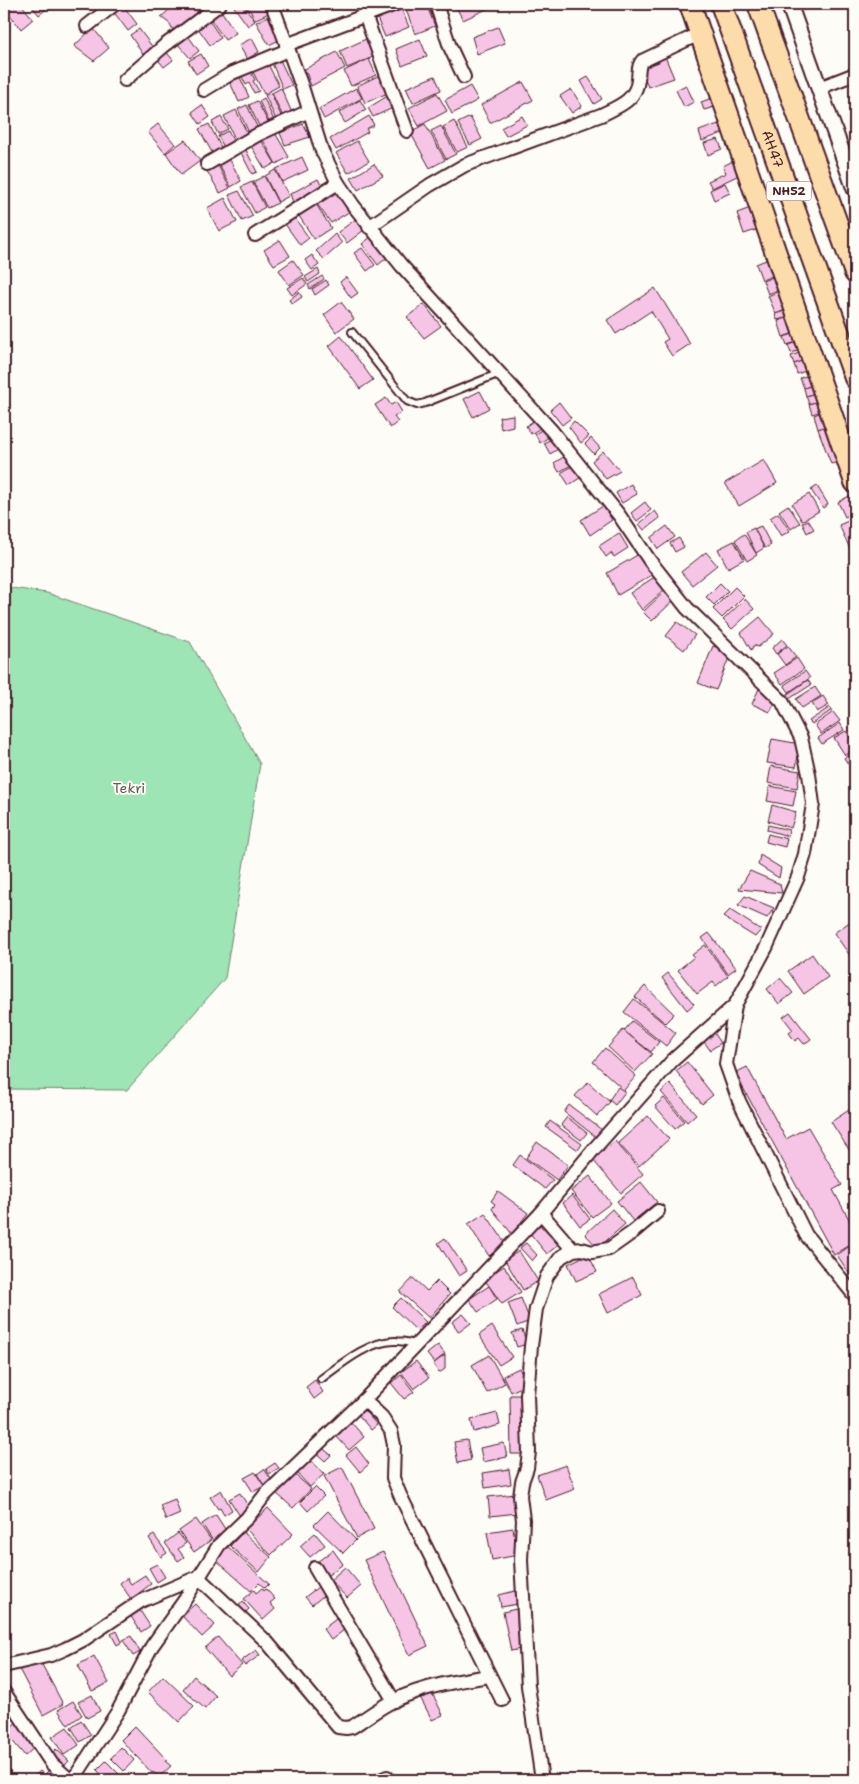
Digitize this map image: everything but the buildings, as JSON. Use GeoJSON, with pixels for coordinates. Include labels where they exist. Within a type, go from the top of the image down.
{"type":"FeatureCollection","features":[{"type":"Feature","properties":{"kind":"highway"},"geometry":{"type":"LineString","coordinates":[[690,4],[855,482]]}},
{"type":"Feature","properties":{"kind":"highway","name":"AH47"},"geometry":{"type":"LineString","coordinates":[[721,4],[855,378]]}},
{"type":"Feature","properties":{"kind":"highway","name":"NH52"},"geometry":{"type":"LineString","coordinates":[[758,4],[855,273]]}},
{"type":"Feature","properties":{"kind":"street"},"geometry":{"type":"LineString","coordinates":[[87,26],[115,4]]}},
{"type":"Feature","properties":{"kind":"street"},"geometry":{"type":"LineString","coordinates":[[126,80],[164,46],[220,4]]}},
{"type":"Feature","properties":{"kind":"street"},"geometry":{"type":"LineString","coordinates":[[4,1692],[52,1764],[72,1780],[118,1711],[152,1646],[184,1601],[219,1545],[247,1518],[265,1495],[364,1400],[541,1213],[594,1149],[672,1061],[735,1005],[766,948],[798,877],[805,854],[813,804],[801,738],[782,701],[687,608],[650,561],[619,515],[552,431],[369,227],[338,183],[322,151],[272,4]]}},
{"type":"Feature","properties":{"kind":"street"},"geometry":{"type":"LineString","coordinates":[[204,90],[232,73],[364,10],[396,4]]}},
{"type":"Feature","properties":{"kind":"street"},"geometry":{"type":"LineString","coordinates":[[436,4],[450,47],[464,77]]}},
{"type":"Feature","properties":{"kind":"street"},"geometry":{"type":"LineString","coordinates":[[789,4],[819,88],[851,163],[855,189]]}},
{"type":"Feature","properties":{"kind":"street"},"geometry":{"type":"LineString","coordinates":[[364,10],[407,131]]}},
{"type":"Feature","properties":{"kind":"street"},"geometry":{"type":"LineString","coordinates":[[369,227],[430,185],[459,168],[601,115],[620,106],[631,98],[636,90],[639,65],[642,61],[701,33]]}},
{"type":"Feature","properties":{"kind":"street"},"geometry":{"type":"LineString","coordinates":[[819,88],[855,74]]}},
{"type":"Feature","properties":{"kind":"street"},"geometry":{"type":"LineString","coordinates":[[207,164],[257,135],[309,111]]}},
{"type":"Feature","properties":{"kind":"street"},"geometry":{"type":"LineString","coordinates":[[255,236],[338,183]]}},
{"type":"Feature","properties":{"kind":"street"},"geometry":{"type":"LineString","coordinates":[[735,1005],[726,1064],[739,1101],[806,1235],[855,1296]]}},
{"type":"Feature","properties":{"kind":"street"},"geometry":{"type":"LineString","coordinates":[[542,1780],[528,1686],[521,1560],[523,1520],[520,1496],[529,1452],[527,1396],[536,1309],[547,1276],[560,1257],[573,1250],[582,1249],[592,1252],[609,1249],[658,1211]]}},
{"type":"Feature","properties":{"kind":"street"},"geometry":{"type":"LineString","coordinates":[[541,1213],[573,1250]]}},
{"type":"Feature","properties":{"kind":"street"},"geometry":{"type":"LineString","coordinates":[[364,1400],[382,1417],[391,1431],[394,1445],[393,1478],[502,1700]]}},
{"type":"Feature","properties":{"kind":"street"},"geometry":{"type":"LineString","coordinates":[[315,1568],[394,1701]]}},
{"type":"Feature","properties":{"kind":"street"},"geometry":{"type":"LineString","coordinates":[[4,1666],[51,1655],[65,1649],[83,1640],[141,1601],[198,1577]]}},
{"type":"Feature","properties":{"kind":"street"},"geometry":{"type":"LineString","coordinates":[[198,1577],[267,1642],[338,1727],[346,1728],[352,1726],[394,1701],[437,1685],[489,1676]]}},
{"type":"Feature","properties":{"kind":"lane"},"geometry":{"type":"LineString","coordinates":[[352,332],[406,401],[411,404],[425,403],[500,373]]}},
{"type":"Feature","properties":{"kind":"lane"},"geometry":{"type":"LineString","coordinates":[[321,1379],[358,1353],[376,1345],[395,1340],[418,1344]]}},
{"type":"Feature","properties":{"kind":"green space","name":"Tekri"},"geometry":{"type":"Polygon","coordinates":[[[4,587],[47,593],[190,642],[260,764],[225,978],[127,1090],[4,1089],[4,587]]]}}]}
